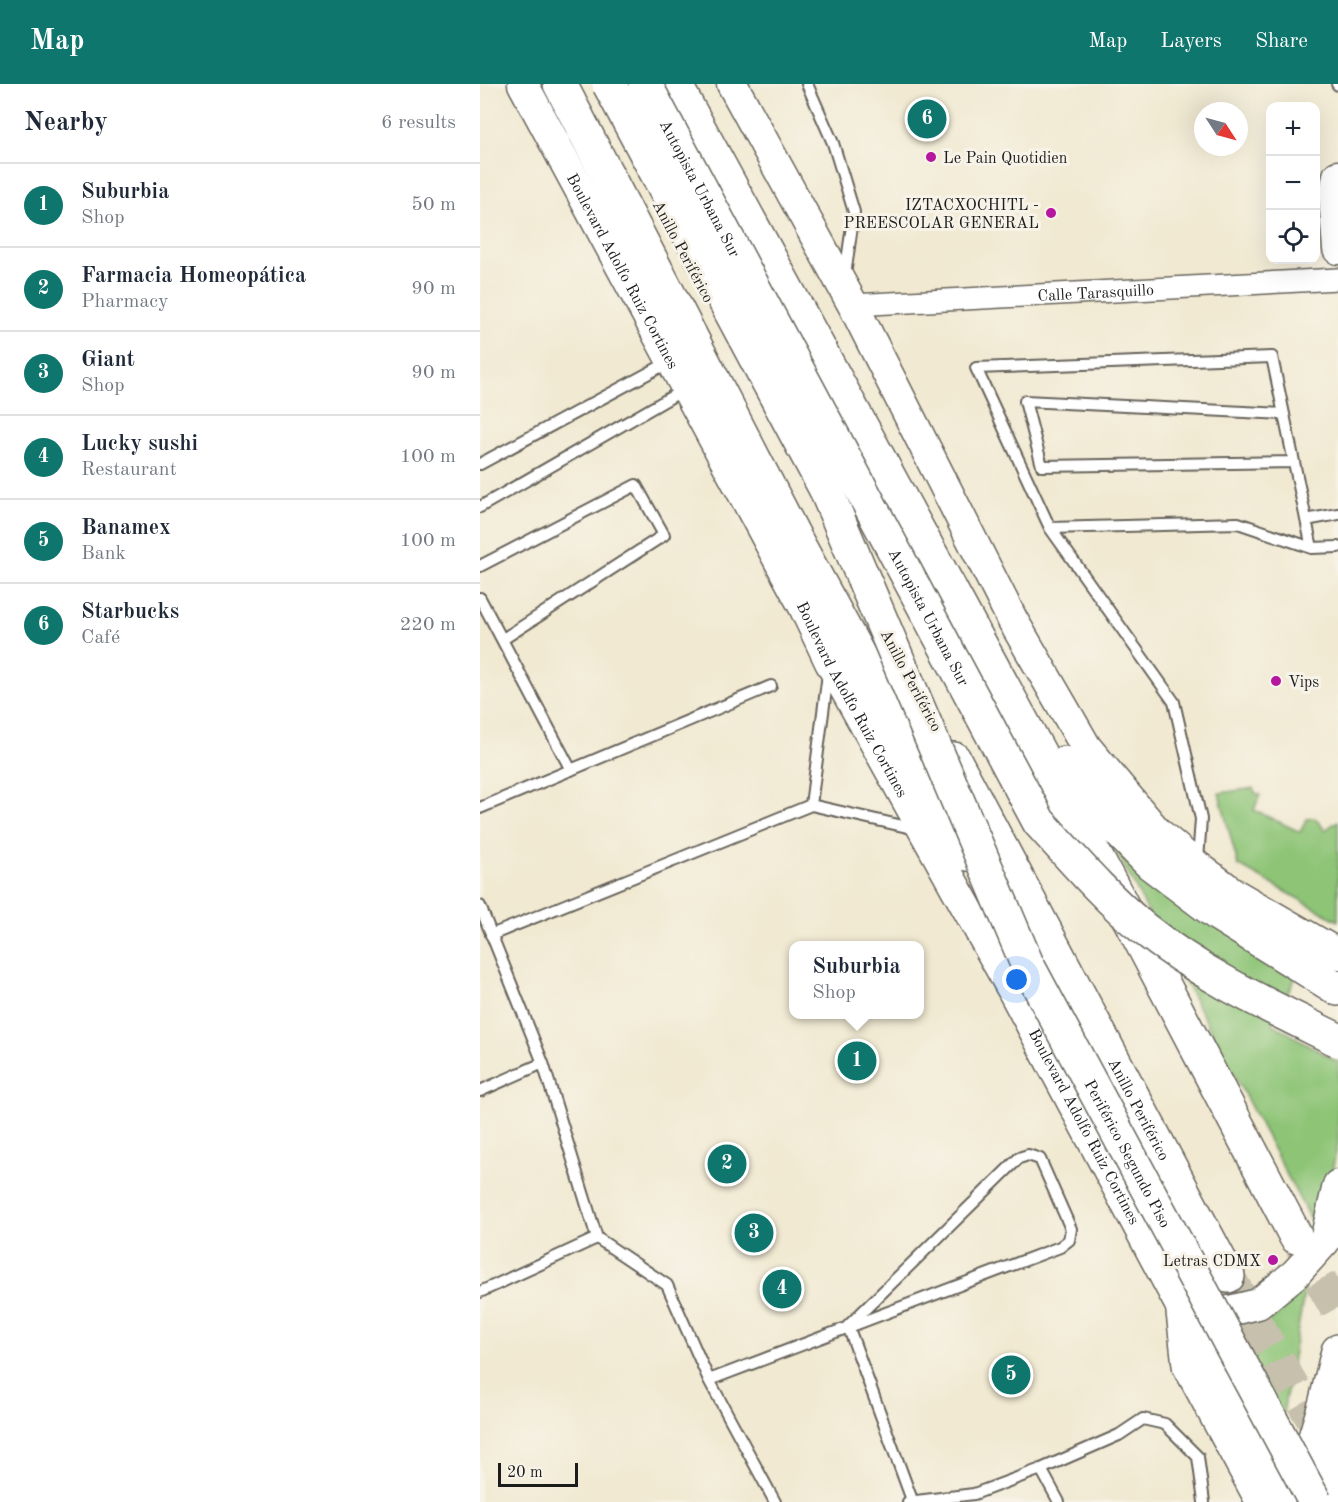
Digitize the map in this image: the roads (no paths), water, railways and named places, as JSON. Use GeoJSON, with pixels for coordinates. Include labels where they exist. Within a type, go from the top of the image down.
{"type":"FeatureCollection","features":[{"type":"Feature","properties":{"kind":"main road","name":"Boulevard Adolfo Ruiz Cortines"},"geometry":{"type":"LineString","coordinates":[[523,84],[804,607],[830,662],[1012,989],[1286,1502]]}},
{"type":"Feature","properties":{"kind":"main road"},"geometry":{"type":"LineString","coordinates":[[560,84],[797,542],[1027,964]]}},
{"type":"Feature","properties":{"kind":"main road","name":"Anillo Periférico"},"geometry":{"type":"LineString","coordinates":[[596,84],[1228,1276]]}},
{"type":"Feature","properties":{"kind":"main road","name":"Autopista Urbana Sur"},"geometry":{"type":"LineString","coordinates":[[609,84],[825,488],[1027,964]]}},
{"type":"Feature","properties":{"kind":"main road","name":"Autopista Urbana Sur"},"geometry":{"type":"LineString","coordinates":[[645,84],[1040,822],[1091,878],[1142,928],[1188,960],[1257,1000],[1338,1040]]}},
{"type":"Feature","properties":{"kind":"main road"},"geometry":{"type":"LineString","coordinates":[[675,84],[1115,892],[1296,1238]]}},
{"type":"Feature","properties":{"kind":"main road"},"geometry":{"type":"LineString","coordinates":[[699,84],[883,440],[1061,759],[1102,814],[1150,863],[1219,915],[1338,989]]}},
{"type":"Feature","properties":{"kind":"main road"},"geometry":{"type":"LineString","coordinates":[[732,84],[848,296],[1012,619],[1086,747],[1157,832],[1197,866],[1236,895],[1338,954]]}},
{"type":"Feature","properties":{"kind":"main road"},"geometry":{"type":"LineString","coordinates":[[1338,176],[1334,197],[1338,249]]}},
{"type":"Feature","properties":{"kind":"main road","name":"Periférico Segundo Piso"},"geometry":{"type":"LineString","coordinates":[[1027,964],[1315,1502]]}},
{"type":"Feature","properties":{"kind":"main road"},"geometry":{"type":"LineString","coordinates":[[1263,1502],[1189,1365],[1183,1311],[1221,1312],[1258,1304],[1295,1274],[1325,1240],[1338,1185]]}},
{"type":"Feature","properties":{"kind":"main road"},"geometry":{"type":"LineString","coordinates":[[1295,1502],[1325,1405],[1338,1351]]}},
{"type":"Feature","properties":{"kind":"main road"},"geometry":{"type":"LineString","coordinates":[[1325,1405],[1326,1438],[1338,1490]]}},
{"type":"Feature","properties":{"kind":"street","name":"Calle Tarasquillo"},"geometry":{"type":"LineString","coordinates":[[848,296],[1338,279]]}},
{"type":"Feature","properties":{"kind":"lane"},"geometry":{"type":"LineString","coordinates":[[807,84],[833,143],[855,212],[848,296]]}},
{"type":"Feature","properties":{"kind":"lane"},"geometry":{"type":"LineString","coordinates":[[1197,866],[1202,819],[1174,702],[1050,528],[976,368],[1272,357],[1312,549]]}},
{"type":"Feature","properties":{"kind":"lane"},"geometry":{"type":"LineString","coordinates":[[480,464],[671,361]]}},
{"type":"Feature","properties":{"kind":"lane"},"geometry":{"type":"LineString","coordinates":[[480,507],[685,388]]}},
{"type":"Feature","properties":{"kind":"lane"},"geometry":{"type":"LineString","coordinates":[[1284,414],[1024,401],[1042,466],[1294,462]]}},
{"type":"Feature","properties":{"kind":"lane"},"geometry":{"type":"LineString","coordinates":[[480,566],[636,485],[664,535],[503,639]]}},
{"type":"Feature","properties":{"kind":"lane"},"geometry":{"type":"LineString","coordinates":[[1306,520],[1338,514]]}},
{"type":"Feature","properties":{"kind":"lane"},"geometry":{"type":"LineString","coordinates":[[1050,528],[1238,523],[1312,549],[1338,547]]}},
{"type":"Feature","properties":{"kind":"lane"},"geometry":{"type":"LineString","coordinates":[[480,598],[571,770]]}},
{"type":"Feature","properties":{"kind":"lane"},"geometry":{"type":"LineString","coordinates":[[811,805],[830,662]]}},
{"type":"Feature","properties":{"kind":"lane"},"geometry":{"type":"LineString","coordinates":[[480,808],[771,686]]}},
{"type":"Feature","properties":{"kind":"lane"},"geometry":{"type":"LineString","coordinates":[[492,936],[811,805],[923,830]]}},
{"type":"Feature","properties":{"kind":"lane"},"geometry":{"type":"LineString","coordinates":[[480,906],[543,1063],[597,1238],[667,1285],[709,1380],[775,1502]]}},
{"type":"Feature","properties":{"kind":"lane"},"geometry":{"type":"LineString","coordinates":[[480,1091],[543,1063]]}},
{"type":"Feature","properties":{"kind":"lane"},"geometry":{"type":"LineString","coordinates":[[709,1380],[1060,1247],[1069,1240],[1071,1229],[1040,1159],[1028,1155],[1018,1158],[848,1326]]}},
{"type":"Feature","properties":{"kind":"lane"},"geometry":{"type":"LineString","coordinates":[[480,1292],[597,1238]]}},
{"type":"Feature","properties":{"kind":"lane"},"geometry":{"type":"LineString","coordinates":[[848,1326],[910,1501],[974,1494],[1041,1469],[1119,1434],[1143,1419],[1165,1424],[1198,1457],[1204,1502]]}},
{"type":"Feature","properties":{"kind":"lane"},"geometry":{"type":"LineString","coordinates":[[1041,1469],[1059,1502]]}},
{"type":"Feature","properties":{"kind":"tunnel"},"geometry":{"type":"LineString","coordinates":[[1296,1237],[1338,1312]]}},
{"type":"Feature","properties":{"kind":"tunnel"},"geometry":{"type":"LineString","coordinates":[[1228,1276],[1329,1447]]}},
{"type":"Feature","properties":{"kind":"place","name":"Starbucks"},"geometry":{"type":"Point","coordinates":[927,119]}},
{"type":"Feature","properties":{"kind":"place","name":"Le Pain Quotidien"},"geometry":{"type":"Point","coordinates":[931,157]}},
{"type":"Feature","properties":{"kind":"place","name":"IZTACXOCHITL - PREESCOLAR GENERAL"},"geometry":{"type":"Point","coordinates":[1051,213]}},
{"type":"Feature","properties":{"kind":"place","name":"Vips"},"geometry":{"type":"Point","coordinates":[1276,681]}},
{"type":"Feature","properties":{"kind":"place","name":"Suburbia"},"geometry":{"type":"Point","coordinates":[857,1061]}},
{"type":"Feature","properties":{"kind":"place","name":"Farmacia Homeopática"},"geometry":{"type":"Point","coordinates":[727,1164]}},
{"type":"Feature","properties":{"kind":"place","name":"Giant"},"geometry":{"type":"Point","coordinates":[754,1233]}},
{"type":"Feature","properties":{"kind":"place","name":"Letras CDMX"},"geometry":{"type":"Point","coordinates":[1273,1260]}},
{"type":"Feature","properties":{"kind":"place","name":"Lucky sushi"},"geometry":{"type":"Point","coordinates":[782,1289]}},
{"type":"Feature","properties":{"kind":"place","name":"Banamex"},"geometry":{"type":"Point","coordinates":[1011,1375]}}]}
